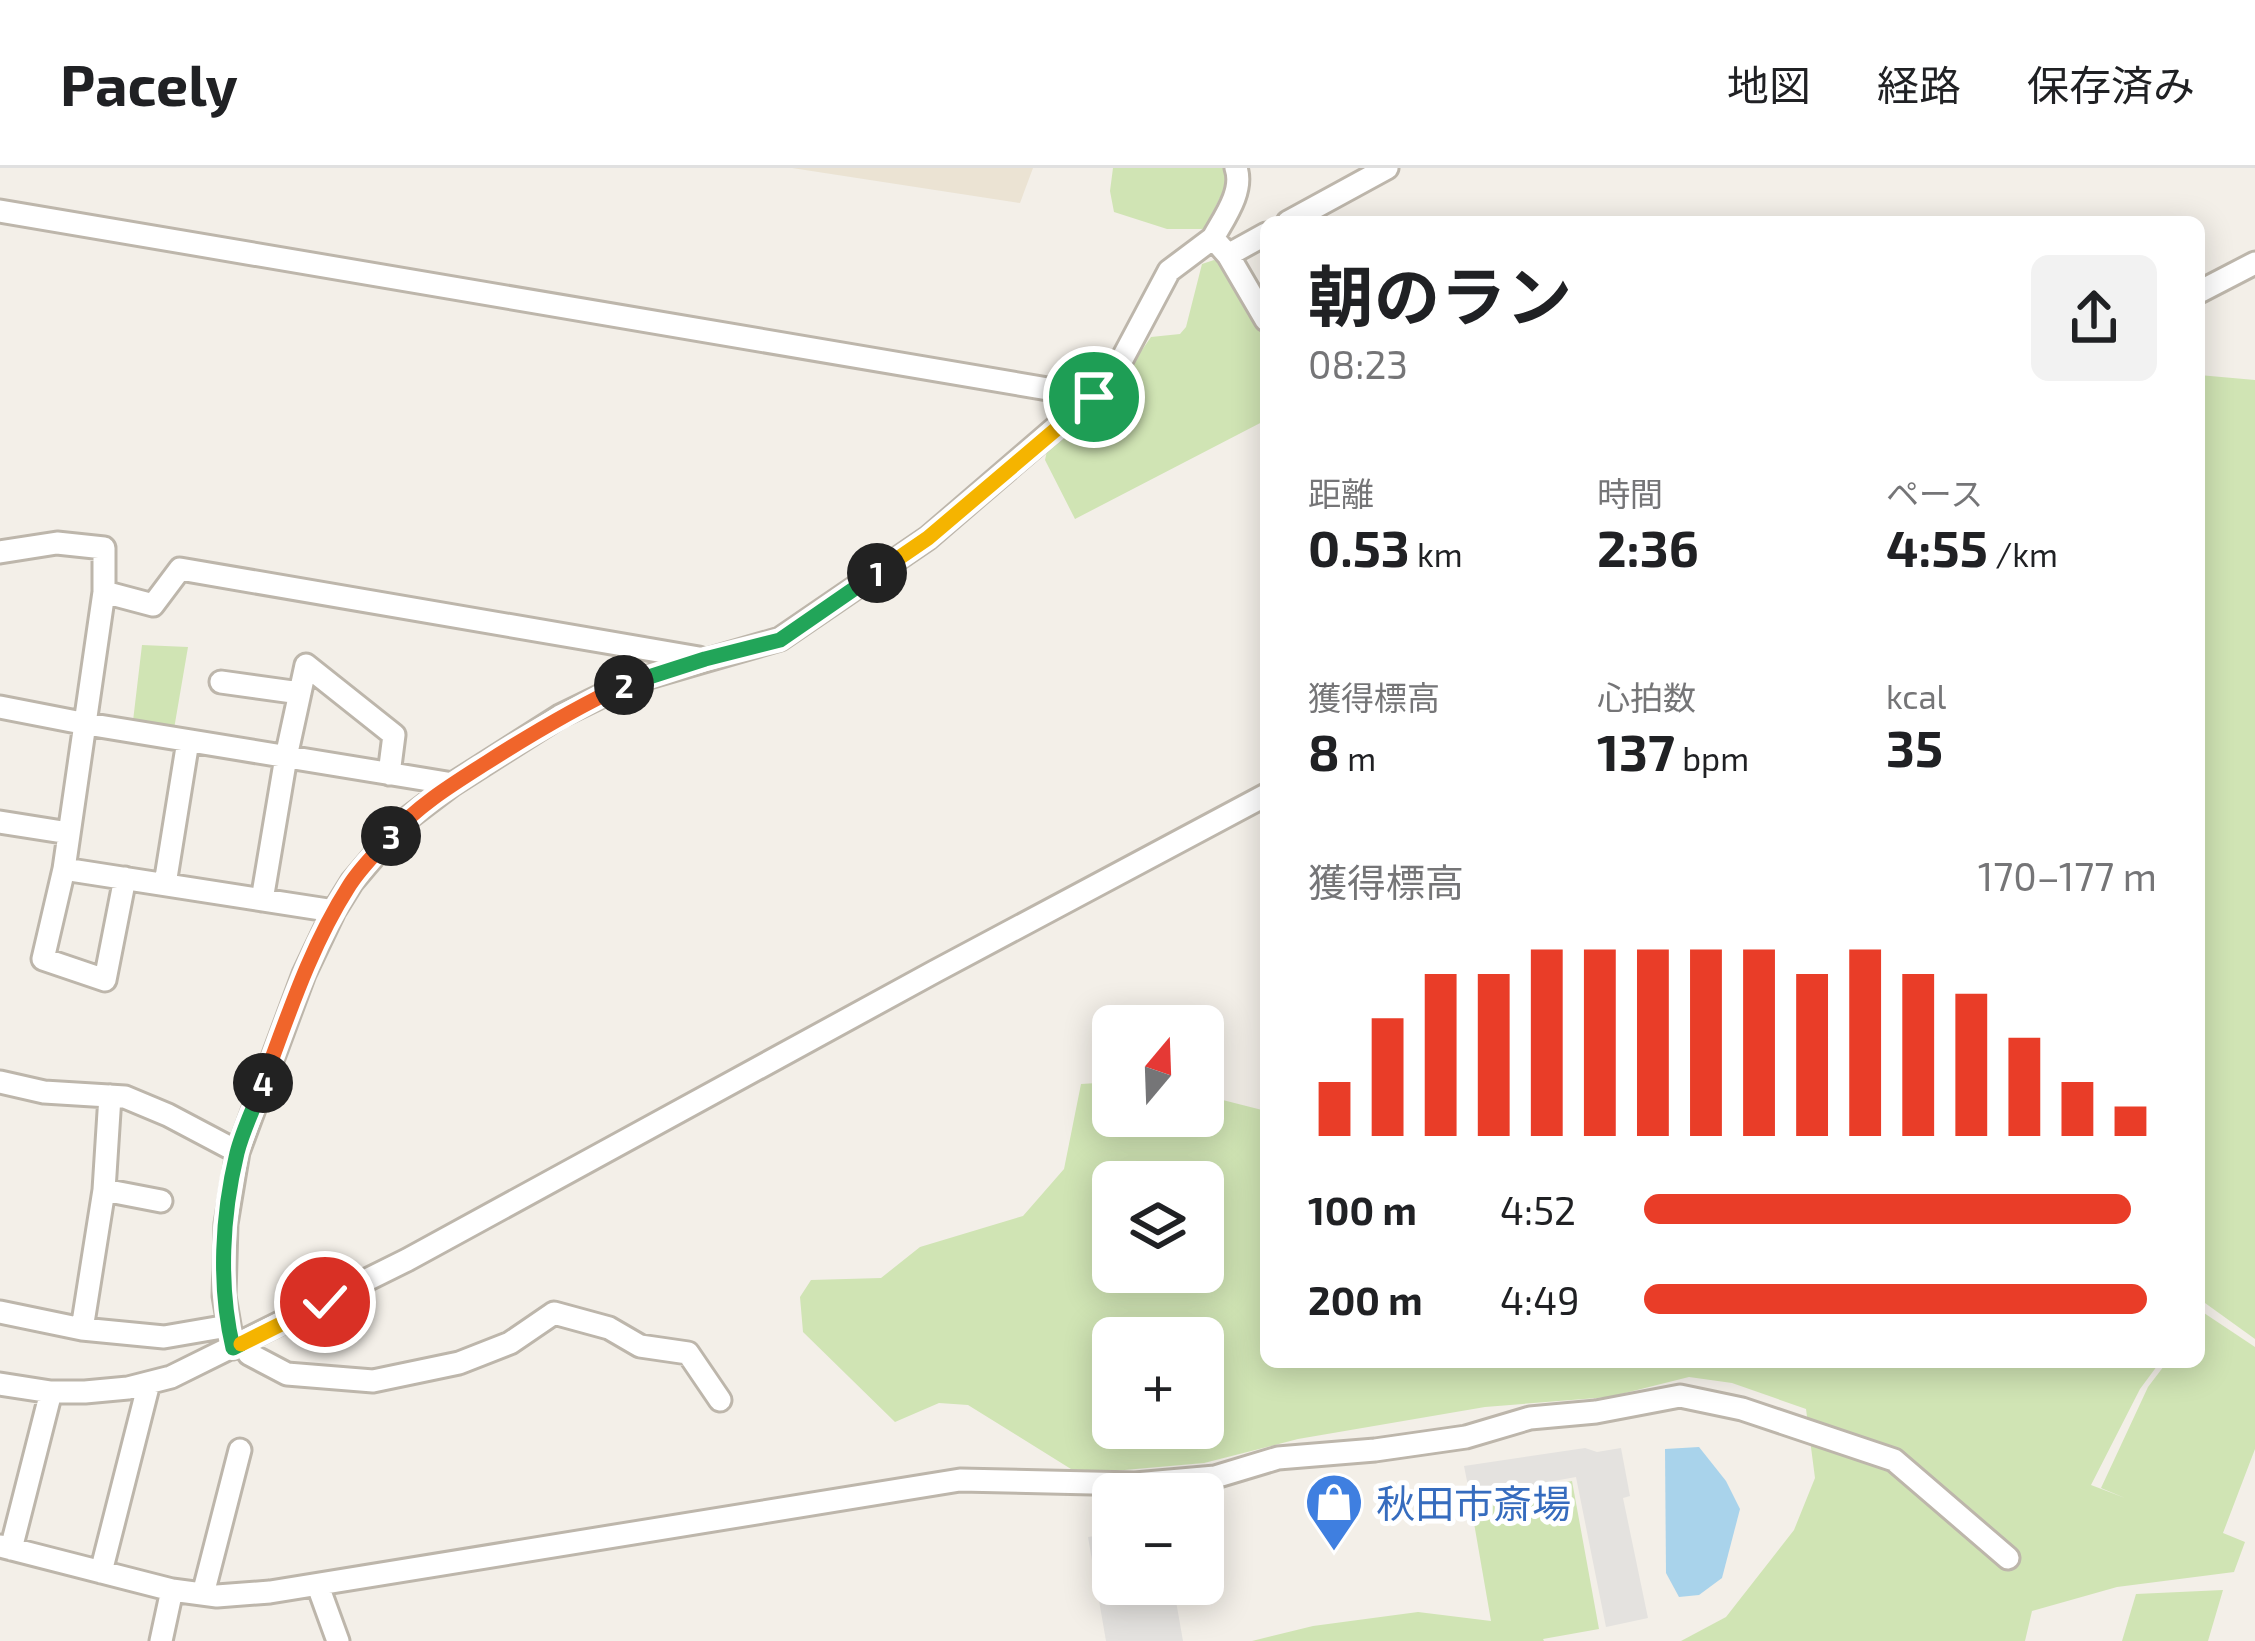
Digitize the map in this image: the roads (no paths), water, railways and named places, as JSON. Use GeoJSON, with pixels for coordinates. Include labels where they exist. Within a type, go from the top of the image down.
{"type":"FeatureCollection","features":[{"type":"Feature","properties":{"kind":"street"},"geometry":{"type":"LineString","coordinates":[[1236,168],[1240,179],[1220,247],[1260,310]]}},
{"type":"Feature","properties":{"kind":"street"},"geometry":{"type":"LineString","coordinates":[[1299,216],[1387,168]]}},
{"type":"Feature","properties":{"kind":"street"},"geometry":{"type":"LineString","coordinates":[[0,211],[1094,397]]}},
{"type":"Feature","properties":{"kind":"street"},"geometry":{"type":"LineString","coordinates":[[720,1400],[688,1353],[640,1346],[609,1328],[554,1313],[510,1342],[459,1363],[373,1381],[287,1374],[249,1354],[235,1339],[224,1295],[226,1224],[238,1152],[304,974],[352,881],[403,822],[560,716],[628,683],[780,640],[928,538],[1094,397],[1118,370],[1169,272],[1186,256],[1260,236]]}},
{"type":"Feature","properties":{"kind":"street"},"geometry":{"type":"LineString","coordinates":[[2205,289],[2255,263]]}},
{"type":"Feature","properties":{"kind":"street"},"geometry":{"type":"LineString","coordinates":[[0,552],[56,543],[104,548],[104,592],[87,724],[64,868],[43,959],[105,980],[125,878]]}},
{"type":"Feature","properties":{"kind":"street"},"geometry":{"type":"LineString","coordinates":[[104,592],[152,604],[180,569],[705,659]]}},
{"type":"Feature","properties":{"kind":"street"},"geometry":{"type":"LineString","coordinates":[[262,900],[306,664],[394,735],[389,774]]}},
{"type":"Feature","properties":{"kind":"street"},"geometry":{"type":"LineString","coordinates":[[221,682],[300,693]]}},
{"type":"Feature","properties":{"kind":"street"},"geometry":{"type":"LineString","coordinates":[[0,707],[453,784]]}},
{"type":"Feature","properties":{"kind":"street"},"geometry":{"type":"LineString","coordinates":[[165,884],[188,741]]}},
{"type":"Feature","properties":{"kind":"street"},"geometry":{"type":"LineString","coordinates":[[0,1384],[51,1392],[128,1388],[171,1377],[235,1339],[407,1260],[1260,798]]}},
{"type":"Feature","properties":{"kind":"street"},"geometry":{"type":"LineString","coordinates":[[0,822],[69,833]]}},
{"type":"Feature","properties":{"kind":"street"},"geometry":{"type":"LineString","coordinates":[[64,868],[334,911]]}},
{"type":"Feature","properties":{"kind":"street"},"geometry":{"type":"LineString","coordinates":[[0,1082],[44,1092],[125,1097],[238,1152]]}},
{"type":"Feature","properties":{"kind":"street"},"geometry":{"type":"LineString","coordinates":[[82,1329],[104,1190],[110,1096]]}},
{"type":"Feature","properties":{"kind":"street"},"geometry":{"type":"LineString","coordinates":[[104,1190],[161,1201]]}},
{"type":"Feature","properties":{"kind":"street"},"geometry":{"type":"LineString","coordinates":[[0,1312],[82,1329],[235,1339]]}},
{"type":"Feature","properties":{"kind":"street"},"geometry":{"type":"LineString","coordinates":[[101,1572],[149,1383]]}},
{"type":"Feature","properties":{"kind":"street"},"geometry":{"type":"LineString","coordinates":[[51,1392],[6,1548],[203,1594],[318,1586],[960,1480],[1135,1484],[1215,1477],[1278,1458],[1466,1437],[1530,1418],[1596,1412],[1680,1396],[1742,1409],[1894,1460],[2008,1558]]}},
{"type":"Feature","properties":{"kind":"street"},"geometry":{"type":"LineString","coordinates":[[203,1594],[240,1450]]}},
{"type":"Feature","properties":{"kind":"street"},"geometry":{"type":"LineString","coordinates":[[318,1586],[338,1641]]}},
{"type":"Feature","properties":{"kind":"street"},"geometry":{"type":"LineString","coordinates":[[161,1641],[172,1590]]}},
{"type":"Feature","properties":{"kind":"water"},"geometry":{"type":"Polygon","coordinates":[[[1699,1447],[1726,1481],[1740,1509],[1722,1578],[1699,1595],[1679,1597],[1666,1573],[1665,1449],[1699,1447]]]}},
{"type":"Feature","properties":{"kind":"place","name":"秋田市斎場"},"geometry":{"type":"Point","coordinates":[1334,1553]}}]}
